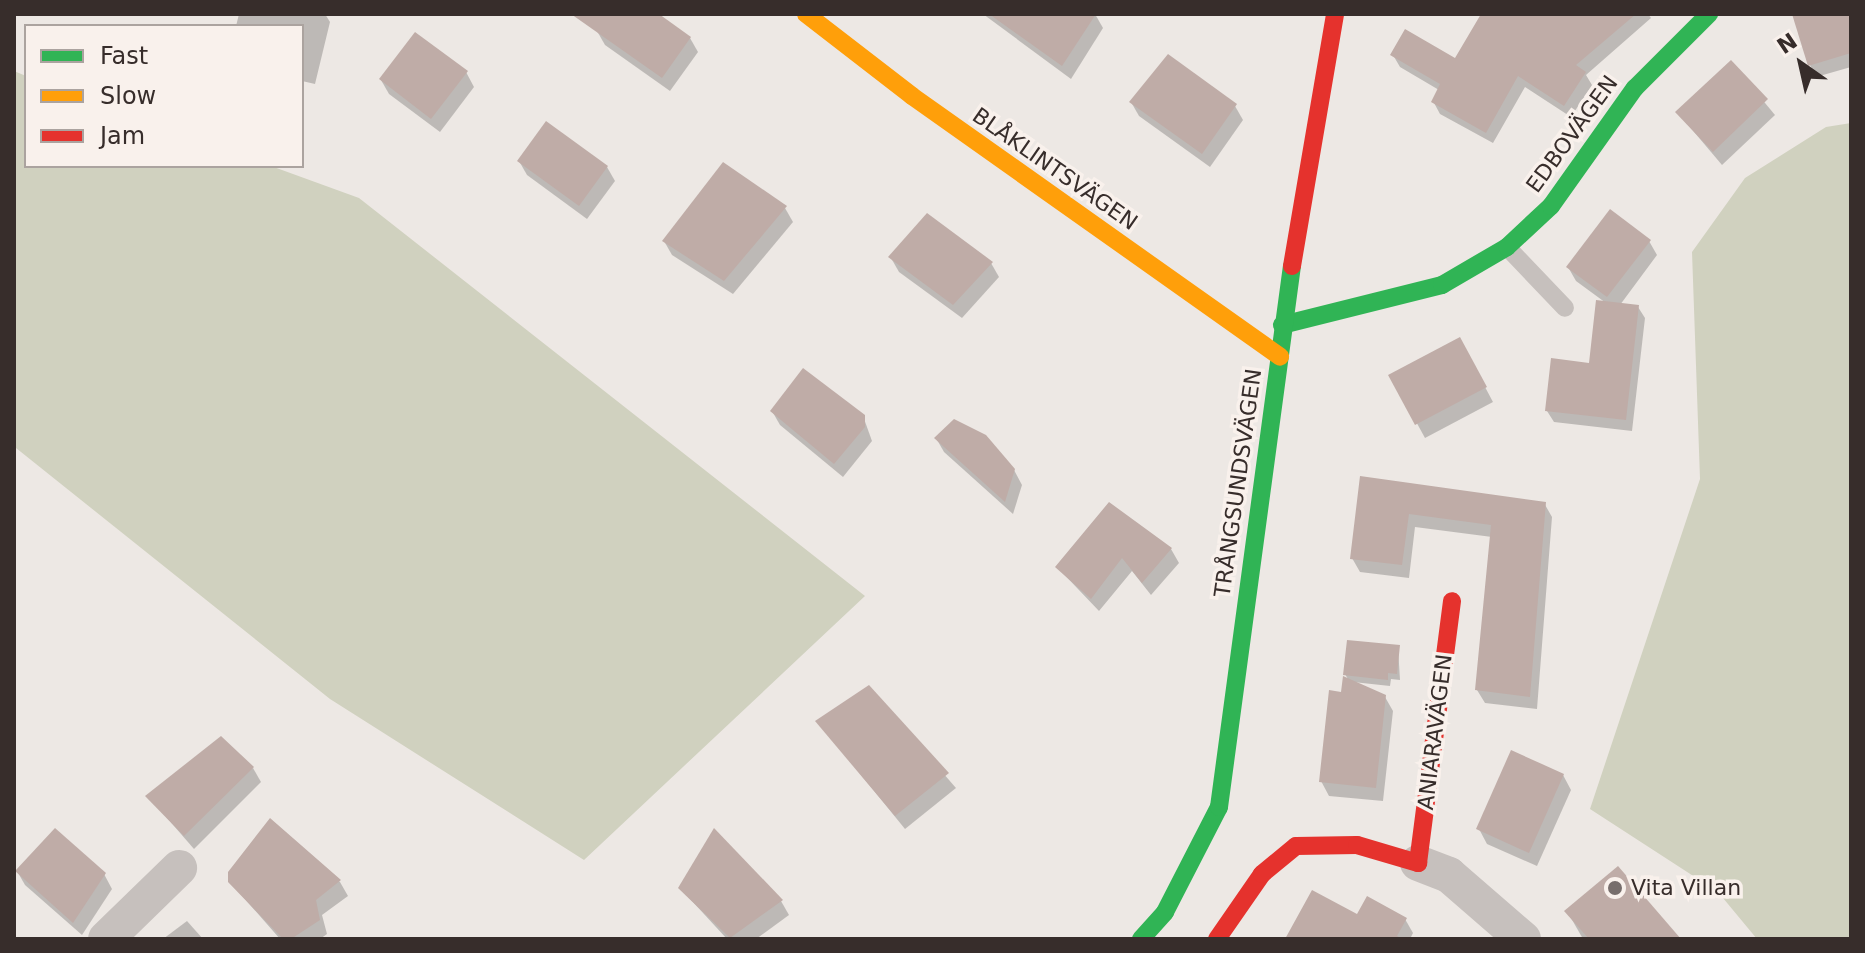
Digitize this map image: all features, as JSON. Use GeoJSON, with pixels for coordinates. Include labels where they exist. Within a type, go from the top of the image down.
{"type":"FeatureCollection","features":[{"type":"Feature","properties":{"kind":"street","name":"BLÅKLINTSVÄGEN"},"geometry":{"type":"LineString","coordinates":[[806,14],[912,96],[1280,357]]}},
{"type":"Feature","properties":{"kind":"street","name":"TRÅNGSUNDSVÄGEN"},"geometry":{"type":"LineString","coordinates":[[1141,939],[1165,912],[1219,807],[1282,325],[1335,14]]}},
{"type":"Feature","properties":{"kind":"street","name":"EDBOVÄGEN"},"geometry":{"type":"LineString","coordinates":[[1282,325],[1442,285],[1507,247],[1551,206],[1635,88],[1709,14]]}},
{"type":"Feature","properties":{"kind":"street","name":"ANIARAVÄGEN"},"geometry":{"type":"LineString","coordinates":[[1418,863],[1452,601]]}},
{"type":"Feature","properties":{"kind":"street"},"geometry":{"type":"LineString","coordinates":[[1217,939],[1262,874],[1296,846],[1357,845],[1449,875],[1523,939]]}},
{"type":"Feature","properties":{"kind":"street"},"geometry":{"type":"LineString","coordinates":[[106,939],[179,868]]}},
{"type":"Feature","properties":{"kind":"lane"},"geometry":{"type":"LineString","coordinates":[[1507,247],[1565,308]]}},
{"type":"Feature","properties":{"kind":"green space"},"geometry":{"type":"Polygon","coordinates":[[[14,71],[24,75],[24,168],[276,168],[359,198],[865,596],[584,860],[330,699],[16,448],[14,71]]]}},
{"type":"Feature","properties":{"kind":"green space"},"geometry":{"type":"Polygon","coordinates":[[[1851,123],[1851,939],[1757,939],[1718,892],[1590,809],[1700,479],[1692,252],[1745,178],[1826,127],[1851,123]]]}},
{"type":"Feature","properties":{"kind":"building"},"geometry":{"type":"Polygon","coordinates":[[[571,14],[659,14],[691,37],[662,78],[571,14]]]}},
{"type":"Feature","properties":{"kind":"building"},"geometry":{"type":"Polygon","coordinates":[[[989,14],[1096,14],[1062,66],[989,14]]]}},
{"type":"Feature","properties":{"kind":"building"},"geometry":{"type":"Polygon","coordinates":[[[1481,14],[1636,14],[1576,65],[1586,72],[1564,106],[1518,76],[1486,133],[1431,102],[1440,84],[1390,55],[1405,29],[1455,58],[1481,14]]]}},
{"type":"Feature","properties":{"kind":"building"},"geometry":{"type":"Polygon","coordinates":[[[1792,14],[1851,14],[1851,53],[1808,66],[1792,14]]]}},
{"type":"Feature","properties":{"kind":"building"},"geometry":{"type":"Polygon","coordinates":[[[415,32],[468,71],[431,119],[379,79],[415,32]]]}},
{"type":"Feature","properties":{"kind":"building"},"geometry":{"type":"Polygon","coordinates":[[[1168,54],[1237,104],[1202,154],[1129,102],[1168,54]]]}},
{"type":"Feature","properties":{"kind":"building"},"geometry":{"type":"Polygon","coordinates":[[[1731,60],[1768,99],[1713,152],[1675,112],[1731,60]]]}},
{"type":"Feature","properties":{"kind":"building"},"geometry":{"type":"Polygon","coordinates":[[[546,121],[608,166],[579,206],[517,161],[546,121]]]}},
{"type":"Feature","properties":{"kind":"building"},"geometry":{"type":"Polygon","coordinates":[[[723,162],[787,206],[724,281],[662,241],[723,162]]]}},
{"type":"Feature","properties":{"kind":"building"},"geometry":{"type":"Polygon","coordinates":[[[1610,209],[1651,240],[1607,297],[1566,267],[1610,209]]]}},
{"type":"Feature","properties":{"kind":"building"},"geometry":{"type":"Polygon","coordinates":[[[927,213],[993,262],[953,305],[888,257],[927,213]]]}},
{"type":"Feature","properties":{"kind":"building"},"geometry":{"type":"Polygon","coordinates":[[[1596,300],[1639,305],[1626,420],[1545,411],[1551,358],[1589,363],[1596,300]]]}},
{"type":"Feature","properties":{"kind":"building"},"geometry":{"type":"Polygon","coordinates":[[[1460,337],[1487,387],[1415,425],[1388,375],[1460,337]]]}},
{"type":"Feature","properties":{"kind":"building"},"geometry":{"type":"Polygon","coordinates":[[[803,368],[865,415],[865,427],[834,464],[770,411],[803,368]]]}},
{"type":"Feature","properties":{"kind":"building"},"geometry":{"type":"Polygon","coordinates":[[[954,419],[986,435],[1015,469],[1005,502],[934,438],[954,419]]]}},
{"type":"Feature","properties":{"kind":"building"},"geometry":{"type":"Polygon","coordinates":[[[1360,476],[1546,502],[1530,697],[1475,690],[1491,525],[1409,514],[1402,565],[1350,559],[1360,476]]]}},
{"type":"Feature","properties":{"kind":"building"},"geometry":{"type":"Polygon","coordinates":[[[1109,502],[1172,548],[1142,583],[1122,558],[1091,599],[1055,567],[1109,502]]]}},
{"type":"Feature","properties":{"kind":"building"},"geometry":{"type":"Polygon","coordinates":[[[1347,640],[1400,645],[1397,674],[1388,673],[1388,680],[1343,675],[1347,640]]]}},
{"type":"Feature","properties":{"kind":"building"},"geometry":{"type":"Polygon","coordinates":[[[1343,676],[1386,695],[1376,788],[1319,782],[1329,690],[1341,692],[1343,676]]]}},
{"type":"Feature","properties":{"kind":"building"},"geometry":{"type":"Polygon","coordinates":[[[869,685],[949,773],[895,816],[815,721],[869,685]]]}},
{"type":"Feature","properties":{"kind":"building"},"geometry":{"type":"Polygon","coordinates":[[[221,736],[254,767],[184,836],[145,796],[221,736]]]}},
{"type":"Feature","properties":{"kind":"building"},"geometry":{"type":"Polygon","coordinates":[[[1511,750],[1564,774],[1529,853],[1476,829],[1511,750]]]}},
{"type":"Feature","properties":{"kind":"building"},"geometry":{"type":"Polygon","coordinates":[[[270,818],[341,880],[316,900],[320,920],[291,939],[283,939],[228,882],[228,872],[270,818]]]}},
{"type":"Feature","properties":{"kind":"building"},"geometry":{"type":"Polygon","coordinates":[[[55,828],[106,873],[73,923],[15,871],[55,828]]]}},
{"type":"Feature","properties":{"kind":"building"},"geometry":{"type":"Polygon","coordinates":[[[714,828],[783,900],[730,938],[678,888],[714,828]]]}},
{"type":"Feature","properties":{"kind":"building","name":"Vita Villan"},"geometry":{"type":"Polygon","coordinates":[[[1618,866],[1681,939],[1589,939],[1564,911],[1618,866]]]}},
{"type":"Feature","properties":{"kind":"building"},"geometry":{"type":"Polygon","coordinates":[[[1312,890],[1357,914],[1367,896],[1407,918],[1397,936],[1403,939],[1285,939],[1312,890]]]}},
{"type":"Feature","properties":{"kind":"traffic: fast"},"geometry":{"type":"LineString","coordinates":[[1282,325],[1442,285],[1507,247],[1551,206],[1635,88],[1709,14]]}},
{"type":"Feature","properties":{"kind":"traffic: fast"},"geometry":{"type":"LineString","coordinates":[[1141,939],[1165,912],[1219,807],[1292,266]]}},
{"type":"Feature","properties":{"kind":"traffic: slow"},"geometry":{"type":"LineString","coordinates":[[806,14],[912,96],[1280,357]]}},
{"type":"Feature","properties":{"kind":"traffic: jam"},"geometry":{"type":"LineString","coordinates":[[1292,266],[1335,14]]}},
{"type":"Feature","properties":{"kind":"traffic: jam"},"geometry":{"type":"LineString","coordinates":[[1217,939],[1262,874],[1296,846],[1357,845],[1418,863],[1452,601]]}},
{"type":"Feature","properties":{"kind":"place","name":"Vita Villan"},"geometry":{"type":"Point","coordinates":[1615,888]}}]}
